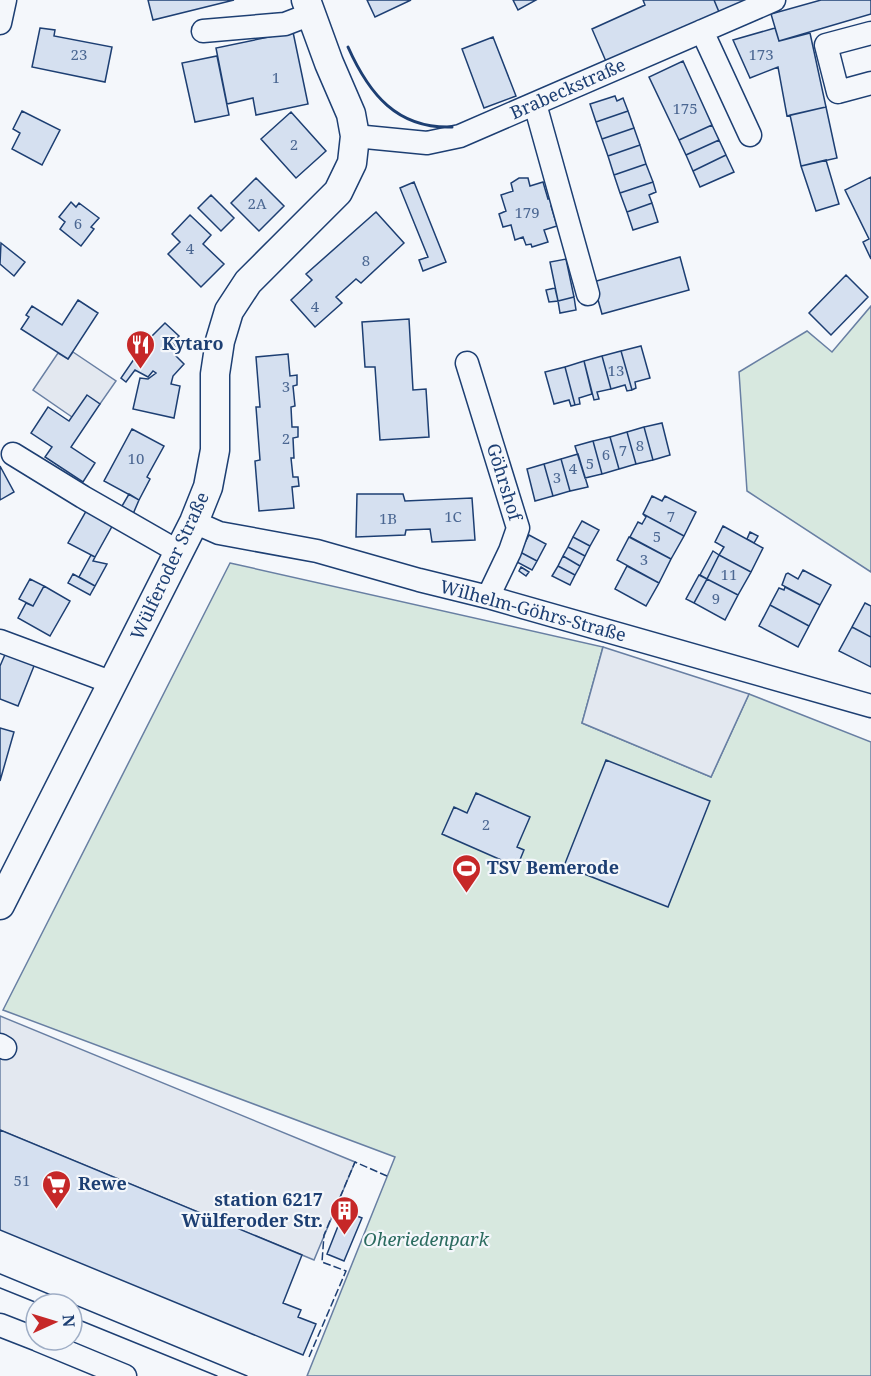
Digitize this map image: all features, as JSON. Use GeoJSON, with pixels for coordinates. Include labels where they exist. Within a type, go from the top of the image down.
{"type":"FeatureCollection","features":[{"type":"Feature","properties":{"kind":"main road"},"geometry":{"type":"LineString","coordinates":[[308,7],[351,114],[355,136]]}},
{"type":"Feature","properties":{"kind":"main road","name":"Wülferoder Straße"},"geometry":{"type":"LineString","coordinates":[[0,905],[194,522],[207,487],[215,450],[215,374],[220,341],[229,311],[248,282],[338,192],[352,163],[355,136]]}},
{"type":"Feature","properties":{"kind":"street"},"geometry":{"type":"LineString","coordinates":[[0,23],[5,0]]}},
{"type":"Feature","properties":{"kind":"street","name":"Brabeckstraße"},"geometry":{"type":"LineString","coordinates":[[355,136],[426,143],[460,136],[774,0]]}},
{"type":"Feature","properties":{"kind":"street"},"geometry":{"type":"LineString","coordinates":[[203,31],[285,24],[308,7]]}},
{"type":"Feature","properties":{"kind":"street"},"geometry":{"type":"LineString","coordinates":[[702,31],[750,135]]}},
{"type":"Feature","properties":{"kind":"street"},"geometry":{"type":"LineString","coordinates":[[871,33],[826,45],[838,92],[871,83]]}},
{"type":"Feature","properties":{"kind":"street"},"geometry":{"type":"LineString","coordinates":[[535,104],[588,294]]}},
{"type":"Feature","properties":{"kind":"street","name":"Göhrshof"},"geometry":{"type":"LineString","coordinates":[[467,363],[518,528],[510,551],[488,597]]}},
{"type":"Feature","properties":{"kind":"street"},"geometry":{"type":"LineString","coordinates":[[13,454],[180,552]]}},
{"type":"Feature","properties":{"kind":"street","name":"Wilhelm-Göhrs-Straße"},"geometry":{"type":"LineString","coordinates":[[194,522],[219,532],[316,551],[488,597],[871,706]]}},
{"type":"Feature","properties":{"kind":"street"},"geometry":{"type":"LineString","coordinates":[[0,641],[113,683]]}},
{"type":"Feature","properties":{"kind":"street"},"geometry":{"type":"LineString","coordinates":[[0,1324],[24,1334]]}},
{"type":"Feature","properties":{"kind":"street"},"geometry":{"type":"LineString","coordinates":[[66,1352],[125,1376]]}},
{"type":"Feature","properties":{"kind":"green space"},"geometry":{"type":"Polygon","coordinates":[[[871,306],[871,572],[747,491],[739,372],[807,331],[832,352],[871,306]]]}},
{"type":"Feature","properties":{"kind":"green space","name":"TSV Bemerode"},"geometry":{"type":"Polygon","coordinates":[[[230,563],[603,647],[582,723],[711,777],[749,694],[871,742],[871,1376],[307,1376],[395,1157],[3,1010],[230,563]]]}},
{"type":"Feature","properties":{"kind":"shaded area"},"geometry":{"type":"Polygon","coordinates":[[[73,352],[116,381],[100,404],[72,417],[33,390],[58,353],[68,359],[73,352]]]}},
{"type":"Feature","properties":{"kind":"shaded area"},"geometry":{"type":"Polygon","coordinates":[[[603,647],[749,694],[711,777],[582,723],[603,647]]]}},
{"type":"Feature","properties":{"kind":"shaded area"},"geometry":{"type":"Polygon","coordinates":[[[0,1016],[355,1162],[314,1260],[0,1130],[0,1016]]]}},
{"type":"Feature","properties":{"kind":"building"},"geometry":{"type":"Polygon","coordinates":[[[148,0],[234,0],[153,20],[148,0]]]}},
{"type":"Feature","properties":{"kind":"building"},"geometry":{"type":"Polygon","coordinates":[[[367,0],[411,0],[375,17],[367,0]]]}},
{"type":"Feature","properties":{"kind":"building"},"geometry":{"type":"Polygon","coordinates":[[[513,0],[536,0],[518,10],[513,0]]]}},
{"type":"Feature","properties":{"kind":"building"},"geometry":{"type":"Polygon","coordinates":[[[643,0],[714,0],[719,12],[608,66],[592,29],[645,5],[643,0]]]}},
{"type":"Feature","properties":{"kind":"building"},"geometry":{"type":"Polygon","coordinates":[[[714,0],[749,0],[719,12],[714,0]]]}},
{"type":"Feature","properties":{"kind":"building"},"geometry":{"type":"Polygon","coordinates":[[[821,0],[871,0],[871,14],[779,41],[771,14],[821,0]]]}},
{"type":"Feature","properties":{"kind":"building"},"geometry":{"type":"Polygon","coordinates":[[[40,28],[55,30],[54,36],[112,47],[105,82],[32,67],[40,28]]]}},
{"type":"Feature","properties":{"kind":"building"},"geometry":{"type":"Polygon","coordinates":[[[775,28],[779,41],[810,33],[826,107],[787,116],[778,67],[750,78],[733,40],[775,28]]]}},
{"type":"Feature","properties":{"kind":"building"},"geometry":{"type":"Polygon","coordinates":[[[293,32],[308,104],[256,115],[253,98],[227,104],[216,48],[293,32]]]}},
{"type":"Feature","properties":{"kind":"building"},"geometry":{"type":"Polygon","coordinates":[[[493,37],[516,96],[484,108],[462,49],[493,37]]]}},
{"type":"Feature","properties":{"kind":"building"},"geometry":{"type":"Polygon","coordinates":[[[217,56],[229,115],[195,122],[182,63],[217,56]]]}},
{"type":"Feature","properties":{"kind":"building"},"geometry":{"type":"Polygon","coordinates":[[[683,61],[712,125],[679,140],[649,77],[683,61]]]}},
{"type":"Feature","properties":{"kind":"building"},"geometry":{"type":"Polygon","coordinates":[[[615,96],[617,101],[623,98],[628,111],[596,122],[590,104],[615,96]]]}},
{"type":"Feature","properties":{"kind":"building"},"geometry":{"type":"Polygon","coordinates":[[[826,107],[837,158],[801,166],[790,115],[826,107]]]}},
{"type":"Feature","properties":{"kind":"building"},"geometry":{"type":"Polygon","coordinates":[[[22,111],[60,130],[42,165],[12,149],[20,133],[13,129],[22,111]]]}},
{"type":"Feature","properties":{"kind":"building"},"geometry":{"type":"Polygon","coordinates":[[[628,111],[634,128],[602,139],[596,122],[628,111]]]}},
{"type":"Feature","properties":{"kind":"building"},"geometry":{"type":"Polygon","coordinates":[[[291,112],[326,151],[296,178],[261,139],[291,112]]]}},
{"type":"Feature","properties":{"kind":"building"},"geometry":{"type":"Polygon","coordinates":[[[712,125],[719,140],[686,155],[679,140],[712,125]]]}},
{"type":"Feature","properties":{"kind":"building"},"geometry":{"type":"Polygon","coordinates":[[[634,128],[640,145],[608,156],[602,139],[634,128]]]}},
{"type":"Feature","properties":{"kind":"building"},"geometry":{"type":"Polygon","coordinates":[[[719,140],[726,155],[693,171],[686,155],[719,140]]]}},
{"type":"Feature","properties":{"kind":"building"},"geometry":{"type":"Polygon","coordinates":[[[640,145],[646,164],[614,175],[608,156],[640,145]]]}},
{"type":"Feature","properties":{"kind":"building"},"geometry":{"type":"Polygon","coordinates":[[[726,155],[734,172],[700,187],[693,171],[726,155]]]}},
{"type":"Feature","properties":{"kind":"building"},"geometry":{"type":"Polygon","coordinates":[[[826,160],[839,204],[816,211],[801,166],[826,160]]]}},
{"type":"Feature","properties":{"kind":"building"},"geometry":{"type":"Polygon","coordinates":[[[646,164],[653,182],[620,193],[614,175],[646,164]]]}},
{"type":"Feature","properties":{"kind":"building"},"geometry":{"type":"Polygon","coordinates":[[[871,177],[871,259],[863,242],[869,239],[845,190],[871,177]]]}},
{"type":"Feature","properties":{"kind":"building"},"geometry":{"type":"Polygon","coordinates":[[[256,178],[284,206],[259,231],[231,203],[256,178]]]}},
{"type":"Feature","properties":{"kind":"building"},"geometry":{"type":"Polygon","coordinates":[[[519,178],[528,178],[530,186],[543,182],[548,199],[551,198],[557,226],[544,230],[548,242],[532,247],[531,244],[526,245],[523,237],[515,240],[511,225],[503,227],[499,214],[506,211],[501,195],[513,191],[511,183],[519,178]]]}},
{"type":"Feature","properties":{"kind":"building"},"geometry":{"type":"Polygon","coordinates":[[[414,182],[446,262],[423,271],[419,260],[428,257],[400,188],[414,182]]]}},
{"type":"Feature","properties":{"kind":"building"},"geometry":{"type":"Polygon","coordinates":[[[653,182],[656,192],[649,195],[652,203],[627,212],[620,193],[653,182]]]}},
{"type":"Feature","properties":{"kind":"building"},"geometry":{"type":"Polygon","coordinates":[[[211,195],[234,218],[221,231],[198,208],[211,195]]]}},
{"type":"Feature","properties":{"kind":"building"},"geometry":{"type":"Polygon","coordinates":[[[71,202],[76,207],[79,203],[99,218],[91,227],[94,229],[81,246],[60,229],[65,222],[59,217],[71,202]]]}},
{"type":"Feature","properties":{"kind":"building"},"geometry":{"type":"Polygon","coordinates":[[[652,203],[658,222],[633,230],[627,212],[652,203]]]}},
{"type":"Feature","properties":{"kind":"building"},"geometry":{"type":"Polygon","coordinates":[[[376,212],[404,243],[361,283],[356,279],[336,297],[342,303],[315,327],[291,300],[312,280],[306,274],[376,212]]]}},
{"type":"Feature","properties":{"kind":"building"},"geometry":{"type":"Polygon","coordinates":[[[190,215],[211,235],[203,244],[224,264],[201,287],[168,254],[180,242],[172,234],[190,215]]]}},
{"type":"Feature","properties":{"kind":"building"},"geometry":{"type":"Polygon","coordinates":[[[1,243],[25,262],[14,276],[0,264],[1,243]]]}},
{"type":"Feature","properties":{"kind":"building"},"geometry":{"type":"Polygon","coordinates":[[[680,257],[689,290],[602,314],[593,282],[680,257]]]}},
{"type":"Feature","properties":{"kind":"building"},"geometry":{"type":"Polygon","coordinates":[[[566,259],[574,297],[558,301],[550,262],[566,259]]]}},
{"type":"Feature","properties":{"kind":"building"},"geometry":{"type":"Polygon","coordinates":[[[846,275],[868,297],[831,335],[809,313],[846,275]]]}},
{"type":"Feature","properties":{"kind":"building"},"geometry":{"type":"Polygon","coordinates":[[[555,288],[558,301],[549,302],[546,290],[555,288]]]}},
{"type":"Feature","properties":{"kind":"building"},"geometry":{"type":"Polygon","coordinates":[[[574,297],[576,310],[560,313],[558,301],[574,297]]]}},
{"type":"Feature","properties":{"kind":"building"},"geometry":{"type":"Polygon","coordinates":[[[78,300],[98,313],[68,359],[21,329],[29,317],[26,315],[32,306],[62,325],[78,300]]]}},
{"type":"Feature","properties":{"kind":"building"},"geometry":{"type":"Polygon","coordinates":[[[409,319],[413,390],[426,389],[429,437],[380,440],[375,367],[365,367],[362,322],[409,319]]]}},
{"type":"Feature","properties":{"kind":"building"},"geometry":{"type":"Polygon","coordinates":[[[165,323],[179,336],[172,343],[181,351],[176,356],[184,364],[173,376],[171,384],[180,386],[174,418],[133,409],[140,378],[148,379],[156,373],[153,371],[148,377],[135,370],[126,382],[121,378],[145,343],[165,323]]]}},
{"type":"Feature","properties":{"kind":"building"},"geometry":{"type":"Polygon","coordinates":[[[641,346],[650,378],[635,382],[636,388],[632,390],[621,351],[641,346]]]}},
{"type":"Feature","properties":{"kind":"building"},"geometry":{"type":"Polygon","coordinates":[[[621,351],[632,390],[627,391],[625,385],[611,389],[602,356],[621,351]]]}},
{"type":"Feature","properties":{"kind":"building"},"geometry":{"type":"Polygon","coordinates":[[[288,354],[290,376],[297,375],[297,385],[293,386],[295,406],[291,407],[292,427],[298,427],[298,437],[293,438],[294,458],[291,458],[293,477],[298,477],[299,486],[292,487],[294,508],[259,511],[255,461],[260,460],[256,407],[260,407],[256,357],[288,354]]]}},
{"type":"Feature","properties":{"kind":"building"},"geometry":{"type":"Polygon","coordinates":[[[602,356],[611,389],[597,392],[599,399],[594,400],[584,361],[602,356]]]}},
{"type":"Feature","properties":{"kind":"building"},"geometry":{"type":"Polygon","coordinates":[[[584,361],[592,394],[579,398],[580,404],[575,405],[565,367],[584,361]]]}},
{"type":"Feature","properties":{"kind":"building"},"geometry":{"type":"Polygon","coordinates":[[[565,367],[575,405],[571,406],[569,400],[554,404],[545,372],[565,367]]]}},
{"type":"Feature","properties":{"kind":"building"},"geometry":{"type":"Polygon","coordinates":[[[87,395],[100,404],[71,447],[95,463],[83,482],[45,457],[52,447],[31,433],[48,407],[69,421],[87,395]]]}},
{"type":"Feature","properties":{"kind":"building"},"geometry":{"type":"Polygon","coordinates":[[[662,423],[670,455],[653,460],[644,427],[662,423]]]}},
{"type":"Feature","properties":{"kind":"building"},"geometry":{"type":"Polygon","coordinates":[[[644,427],[653,460],[636,464],[627,432],[644,427]]]}},
{"type":"Feature","properties":{"kind":"building"},"geometry":{"type":"Polygon","coordinates":[[[132,429],[164,446],[147,477],[150,479],[139,500],[104,481],[132,429]]]}},
{"type":"Feature","properties":{"kind":"building"},"geometry":{"type":"Polygon","coordinates":[[[627,432],[636,464],[619,469],[610,437],[627,432]]]}},
{"type":"Feature","properties":{"kind":"building"},"geometry":{"type":"Polygon","coordinates":[[[610,437],[619,469],[602,474],[593,441],[610,437]]]}},
{"type":"Feature","properties":{"kind":"building"},"geometry":{"type":"Polygon","coordinates":[[[593,441],[602,474],[585,478],[575,446],[593,441]]]}},
{"type":"Feature","properties":{"kind":"building"},"geometry":{"type":"Polygon","coordinates":[[[578,454],[588,487],[570,491],[561,459],[578,454]]]}},
{"type":"Feature","properties":{"kind":"building"},"geometry":{"type":"Polygon","coordinates":[[[561,459],[570,491],[553,496],[544,464],[561,459]]]}},
{"type":"Feature","properties":{"kind":"building"},"geometry":{"type":"Polygon","coordinates":[[[544,464],[553,496],[535,501],[527,469],[544,464]]]}},
{"type":"Feature","properties":{"kind":"building"},"geometry":{"type":"Polygon","coordinates":[[[0,466],[14,492],[0,500],[0,466]]]}},
{"type":"Feature","properties":{"kind":"building"},"geometry":{"type":"Polygon","coordinates":[[[129,494],[139,500],[133,514],[122,506],[129,494]]]}},
{"type":"Feature","properties":{"kind":"building"},"geometry":{"type":"Polygon","coordinates":[[[357,494],[403,494],[405,501],[472,498],[475,540],[432,542],[430,529],[406,530],[405,535],[356,537],[357,494]]]}},
{"type":"Feature","properties":{"kind":"building"},"geometry":{"type":"Polygon","coordinates":[[[652,496],[662,501],[665,496],[696,512],[684,536],[643,514],[652,496]]]}},
{"type":"Feature","properties":{"kind":"building"},"geometry":{"type":"Polygon","coordinates":[[[89,506],[115,521],[95,557],[68,543],[89,506]]]}},
{"type":"Feature","properties":{"kind":"building"},"geometry":{"type":"Polygon","coordinates":[[[643,514],[684,536],[671,559],[630,537],[638,522],[642,524],[646,517],[643,514]]]}},
{"type":"Feature","properties":{"kind":"building"},"geometry":{"type":"Polygon","coordinates":[[[582,521],[599,530],[590,546],[573,537],[582,521]]]}},
{"type":"Feature","properties":{"kind":"building"},"geometry":{"type":"Polygon","coordinates":[[[723,526],[763,548],[751,572],[719,555],[724,547],[715,542],[723,526]]]}},
{"type":"Feature","properties":{"kind":"building"},"geometry":{"type":"Polygon","coordinates":[[[750,532],[758,536],[754,543],[747,539],[750,532]]]}},
{"type":"Feature","properties":{"kind":"building"},"geometry":{"type":"Polygon","coordinates":[[[529,535],[546,544],[537,561],[520,552],[529,535]]]}},
{"type":"Feature","properties":{"kind":"building"},"geometry":{"type":"Polygon","coordinates":[[[573,537],[590,546],[585,556],[568,547],[573,537]]]}},
{"type":"Feature","properties":{"kind":"building"},"geometry":{"type":"Polygon","coordinates":[[[629,537],[671,559],[659,583],[617,560],[629,537]]]}},
{"type":"Feature","properties":{"kind":"building"},"geometry":{"type":"Polygon","coordinates":[[[568,547],[585,556],[580,566],[563,556],[568,547]]]}},
{"type":"Feature","properties":{"kind":"building"},"geometry":{"type":"Polygon","coordinates":[[[713,551],[719,555],[707,579],[700,575],[713,551]]]}},
{"type":"Feature","properties":{"kind":"building"},"geometry":{"type":"Polygon","coordinates":[[[520,552],[537,561],[532,570],[515,561],[520,552]]]}},
{"type":"Feature","properties":{"kind":"building"},"geometry":{"type":"Polygon","coordinates":[[[91,555],[95,557],[93,561],[107,564],[95,586],[79,577],[91,555]]]}},
{"type":"Feature","properties":{"kind":"building"},"geometry":{"type":"Polygon","coordinates":[[[719,555],[751,572],[738,595],[707,579],[719,555]]]}},
{"type":"Feature","properties":{"kind":"building"},"geometry":{"type":"Polygon","coordinates":[[[563,556],[580,566],[575,575],[558,566],[563,556]]]}},
{"type":"Feature","properties":{"kind":"building"},"geometry":{"type":"Polygon","coordinates":[[[558,566],[575,575],[570,585],[552,576],[558,566]]]}},
{"type":"Feature","properties":{"kind":"building"},"geometry":{"type":"Polygon","coordinates":[[[627,566],[659,583],[646,606],[615,589],[627,566]]]}},
{"type":"Feature","properties":{"kind":"building"},"geometry":{"type":"Polygon","coordinates":[[[521,567],[529,572],[526,576],[519,571],[521,567]]]}},
{"type":"Feature","properties":{"kind":"building"},"geometry":{"type":"Polygon","coordinates":[[[803,570],[831,585],[820,605],[782,585],[786,574],[798,579],[803,570]]]}},
{"type":"Feature","properties":{"kind":"building"},"geometry":{"type":"Polygon","coordinates":[[[73,574],[95,586],[90,595],[68,583],[73,574]]]}},
{"type":"Feature","properties":{"kind":"building"},"geometry":{"type":"Polygon","coordinates":[[[699,575],[707,579],[694,603],[686,599],[699,575]]]}},
{"type":"Feature","properties":{"kind":"building"},"geometry":{"type":"Polygon","coordinates":[[[30,579],[44,586],[33,606],[19,599],[30,579]]]}},
{"type":"Feature","properties":{"kind":"building"},"geometry":{"type":"Polygon","coordinates":[[[707,579],[738,595],[725,620],[694,603],[707,579]]]}},
{"type":"Feature","properties":{"kind":"building"},"geometry":{"type":"Polygon","coordinates":[[[44,586],[70,601],[50,636],[18,618],[26,603],[33,606],[44,586]]]}},
{"type":"Feature","properties":{"kind":"building"},"geometry":{"type":"Polygon","coordinates":[[[785,587],[820,605],[809,626],[770,605],[779,588],[784,590],[785,587]]]}},
{"type":"Feature","properties":{"kind":"building"},"geometry":{"type":"Polygon","coordinates":[[[865,603],[871,606],[871,637],[852,627],[865,603]]]}},
{"type":"Feature","properties":{"kind":"building"},"geometry":{"type":"Polygon","coordinates":[[[770,605],[809,626],[798,647],[759,626],[770,605]]]}},
{"type":"Feature","properties":{"kind":"building"},"geometry":{"type":"Polygon","coordinates":[[[852,627],[871,637],[871,667],[839,651],[852,627]]]}},
{"type":"Feature","properties":{"kind":"building"},"geometry":{"type":"Polygon","coordinates":[[[7,650],[36,661],[18,706],[0,699],[0,666],[7,650]]]}},
{"type":"Feature","properties":{"kind":"building"},"geometry":{"type":"Polygon","coordinates":[[[0,728],[14,732],[0,781],[0,728]]]}},
{"type":"Feature","properties":{"kind":"building"},"geometry":{"type":"Polygon","coordinates":[[[606,760],[710,801],[668,907],[564,866],[606,760]]]}},
{"type":"Feature","properties":{"kind":"building"},"geometry":{"type":"Polygon","coordinates":[[[476,793],[530,817],[517,847],[524,850],[517,867],[442,834],[454,807],[467,813],[476,793]]]}},
{"type":"Feature","properties":{"kind":"building"},"geometry":{"type":"Polygon","coordinates":[[[0,1130],[302,1255],[283,1303],[301,1310],[298,1317],[316,1324],[303,1355],[0,1230],[0,1130]]]}},
{"type":"Feature","properties":{"kind":"building","name":"station 6217 Wülferoder Str."},"geometry":{"type":"Polygon","coordinates":[[[344,1211],[362,1218],[344,1261],[327,1254],[344,1211]]]}},
{"type":"Feature","properties":{"kind":"tram line"},"geometry":{"type":"LineString","coordinates":[[0,1274],[247,1376]]}},
{"type":"Feature","properties":{"kind":"tram line"},"geometry":{"type":"LineString","coordinates":[[0,1288],[24,1298]]}},
{"type":"Feature","properties":{"kind":"tram line"},"geometry":{"type":"LineString","coordinates":[[84,1322],[217,1376]]}},
{"type":"Feature","properties":{"kind":"fence"},"geometry":{"type":"LineString","coordinates":[[309,1357],[346,1271],[322,1262],[324,1235],[355,1162],[387,1176]]}},
{"type":"Feature","properties":{"kind":"wall"},"geometry":{"type":"LineString","coordinates":[[348,47],[365,80],[387,105],[400,115],[416,122],[452,127]]}},
{"type":"Feature","properties":{"kind":"place","name":"Kytaro"},"geometry":{"type":"Point","coordinates":[141,370]}},
{"type":"Feature","properties":{"kind":"place","name":"TSV Bemerode"},"geometry":{"type":"Point","coordinates":[466,894]}},
{"type":"Feature","properties":{"kind":"place","name":"Rewe"},"geometry":{"type":"Point","coordinates":[57,1210]}},
{"type":"Feature","properties":{"kind":"place","name":"station 6217 Wülferoder Str."},"geometry":{"type":"Point","coordinates":[344,1236]}},
{"type":"Feature","properties":{"kind":"park label","name":"Oheriedenpark"},"geometry":{"type":"Point","coordinates":[426,1240]}}]}
